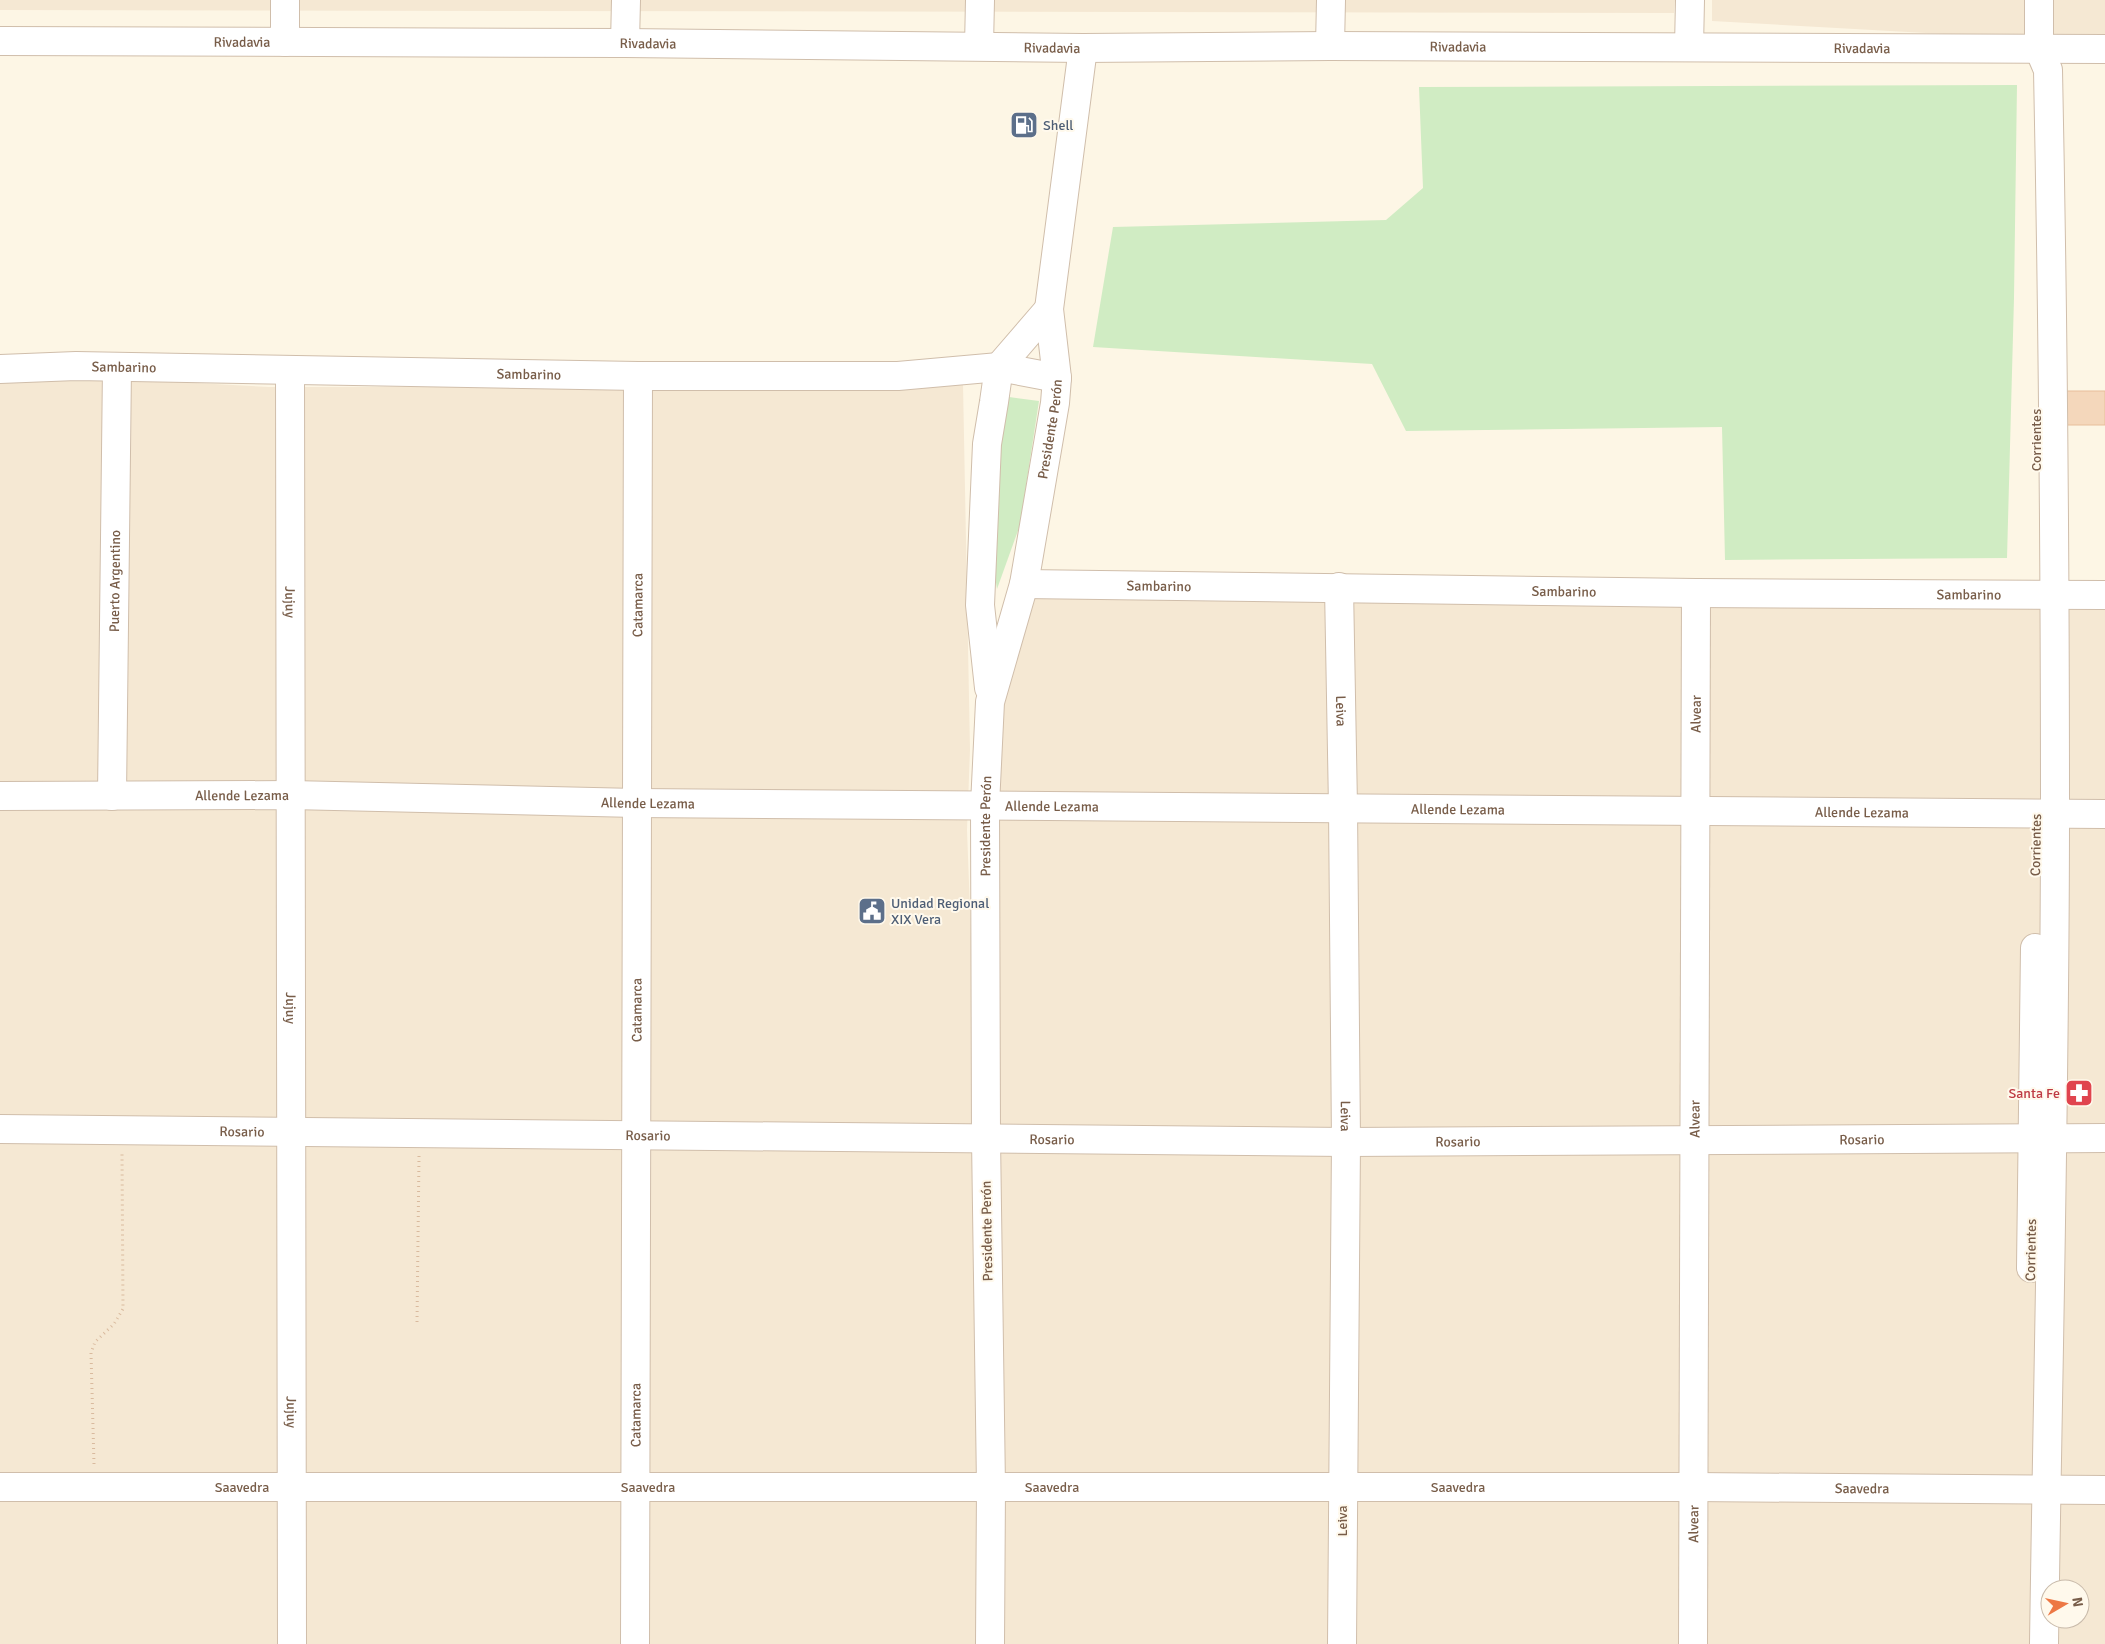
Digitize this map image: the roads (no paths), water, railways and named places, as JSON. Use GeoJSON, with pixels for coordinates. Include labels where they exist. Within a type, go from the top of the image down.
{"type":"FeatureCollection","features":[{"type":"Feature","properties":{"kind":"street"},"geometry":{"type":"LineString","coordinates":[[285,0],[285,42]]}},
{"type":"Feature","properties":{"kind":"street"},"geometry":{"type":"LineString","coordinates":[[625,43],[626,0]]}},
{"type":"Feature","properties":{"kind":"street"},"geometry":{"type":"LineString","coordinates":[[979,46],[980,0]]}},
{"type":"Feature","properties":{"kind":"street"},"geometry":{"type":"LineString","coordinates":[[1330,46],[1331,0]]}},
{"type":"Feature","properties":{"kind":"street"},"geometry":{"type":"LineString","coordinates":[[1689,47],[1690,0]]}},
{"type":"Feature","properties":{"kind":"street","name":"Corrientes"},"geometry":{"type":"LineString","coordinates":[[2026,1644],[2037,1490],[2046,814],[2045,594],[2030,65],[2039,49],[2039,0]]}},
{"type":"Feature","properties":{"kind":"street","name":"Rivadavia"},"geometry":{"type":"LineString","coordinates":[[0,41],[625,43],[1083,48],[1330,46],[2105,49]]}},
{"type":"Feature","properties":{"kind":"street","name":"Presidente Perón"},"geometry":{"type":"LineString","coordinates":[[990,1644],[985,805],[990,702],[1024,584],[1055,403],[1056,378],[1049,309],[1083,48]]}},
{"type":"Feature","properties":{"kind":"street"},"geometry":{"type":"LineString","coordinates":[[990,702],[980,605],[987,444],[999,367],[1049,309]]}},
{"type":"Feature","properties":{"kind":"street","name":"Sambarino"},"geometry":{"type":"LineString","coordinates":[[0,369],[117,367],[638,376],[898,376],[999,367],[1056,378]]}},
{"type":"Feature","properties":{"kind":"street","name":"Puerto Argentino"},"geometry":{"type":"LineString","coordinates":[[112,796],[117,367]]}},
{"type":"Feature","properties":{"kind":"street","name":"Jujuy"},"geometry":{"type":"LineString","coordinates":[[290,370],[292,1644]]}},
{"type":"Feature","properties":{"kind":"street","name":"Catamarca"},"geometry":{"type":"LineString","coordinates":[[635,1644],[638,376]]}},
{"type":"Feature","properties":{"kind":"street","name":"Sambarino"},"geometry":{"type":"LineString","coordinates":[[1024,584],[1696,593],[2105,595]]}},
{"type":"Feature","properties":{"kind":"street","name":"Leiva"},"geometry":{"type":"LineString","coordinates":[[1339,587],[1346,1142],[1342,1644]]}},
{"type":"Feature","properties":{"kind":"street","name":"Alvear"},"geometry":{"type":"LineString","coordinates":[[1693,1644],[1696,593]]}},
{"type":"Feature","properties":{"kind":"street","name":"Allende Lezama"},"geometry":{"type":"LineString","coordinates":[[0,796],[291,795],[636,803],[2105,814]]}},
{"type":"Feature","properties":{"kind":"street","name":"Rosario"},"geometry":{"type":"LineString","coordinates":[[0,1129],[1346,1142],[2105,1138]]}},
{"type":"Feature","properties":{"kind":"street","name":"Saavedra"},"geometry":{"type":"LineString","coordinates":[[0,1487],[1693,1487],[2105,1490]]}},
{"type":"Feature","properties":{"kind":"street","name":"Corrientes"},"geometry":{"type":"LineString","coordinates":[[2037,1490],[2044,1644]]}},
{"type":"Feature","properties":{"kind":"place","name":"Shell"},"geometry":{"type":"Point","coordinates":[1024,125]}},
{"type":"Feature","properties":{"kind":"place","name":"Unidad Regional XIX Vera"},"geometry":{"type":"Point","coordinates":[872,911]}},
{"type":"Feature","properties":{"kind":"place","name":"Santa Fe"},"geometry":{"type":"Point","coordinates":[2079,1093]}}]}
